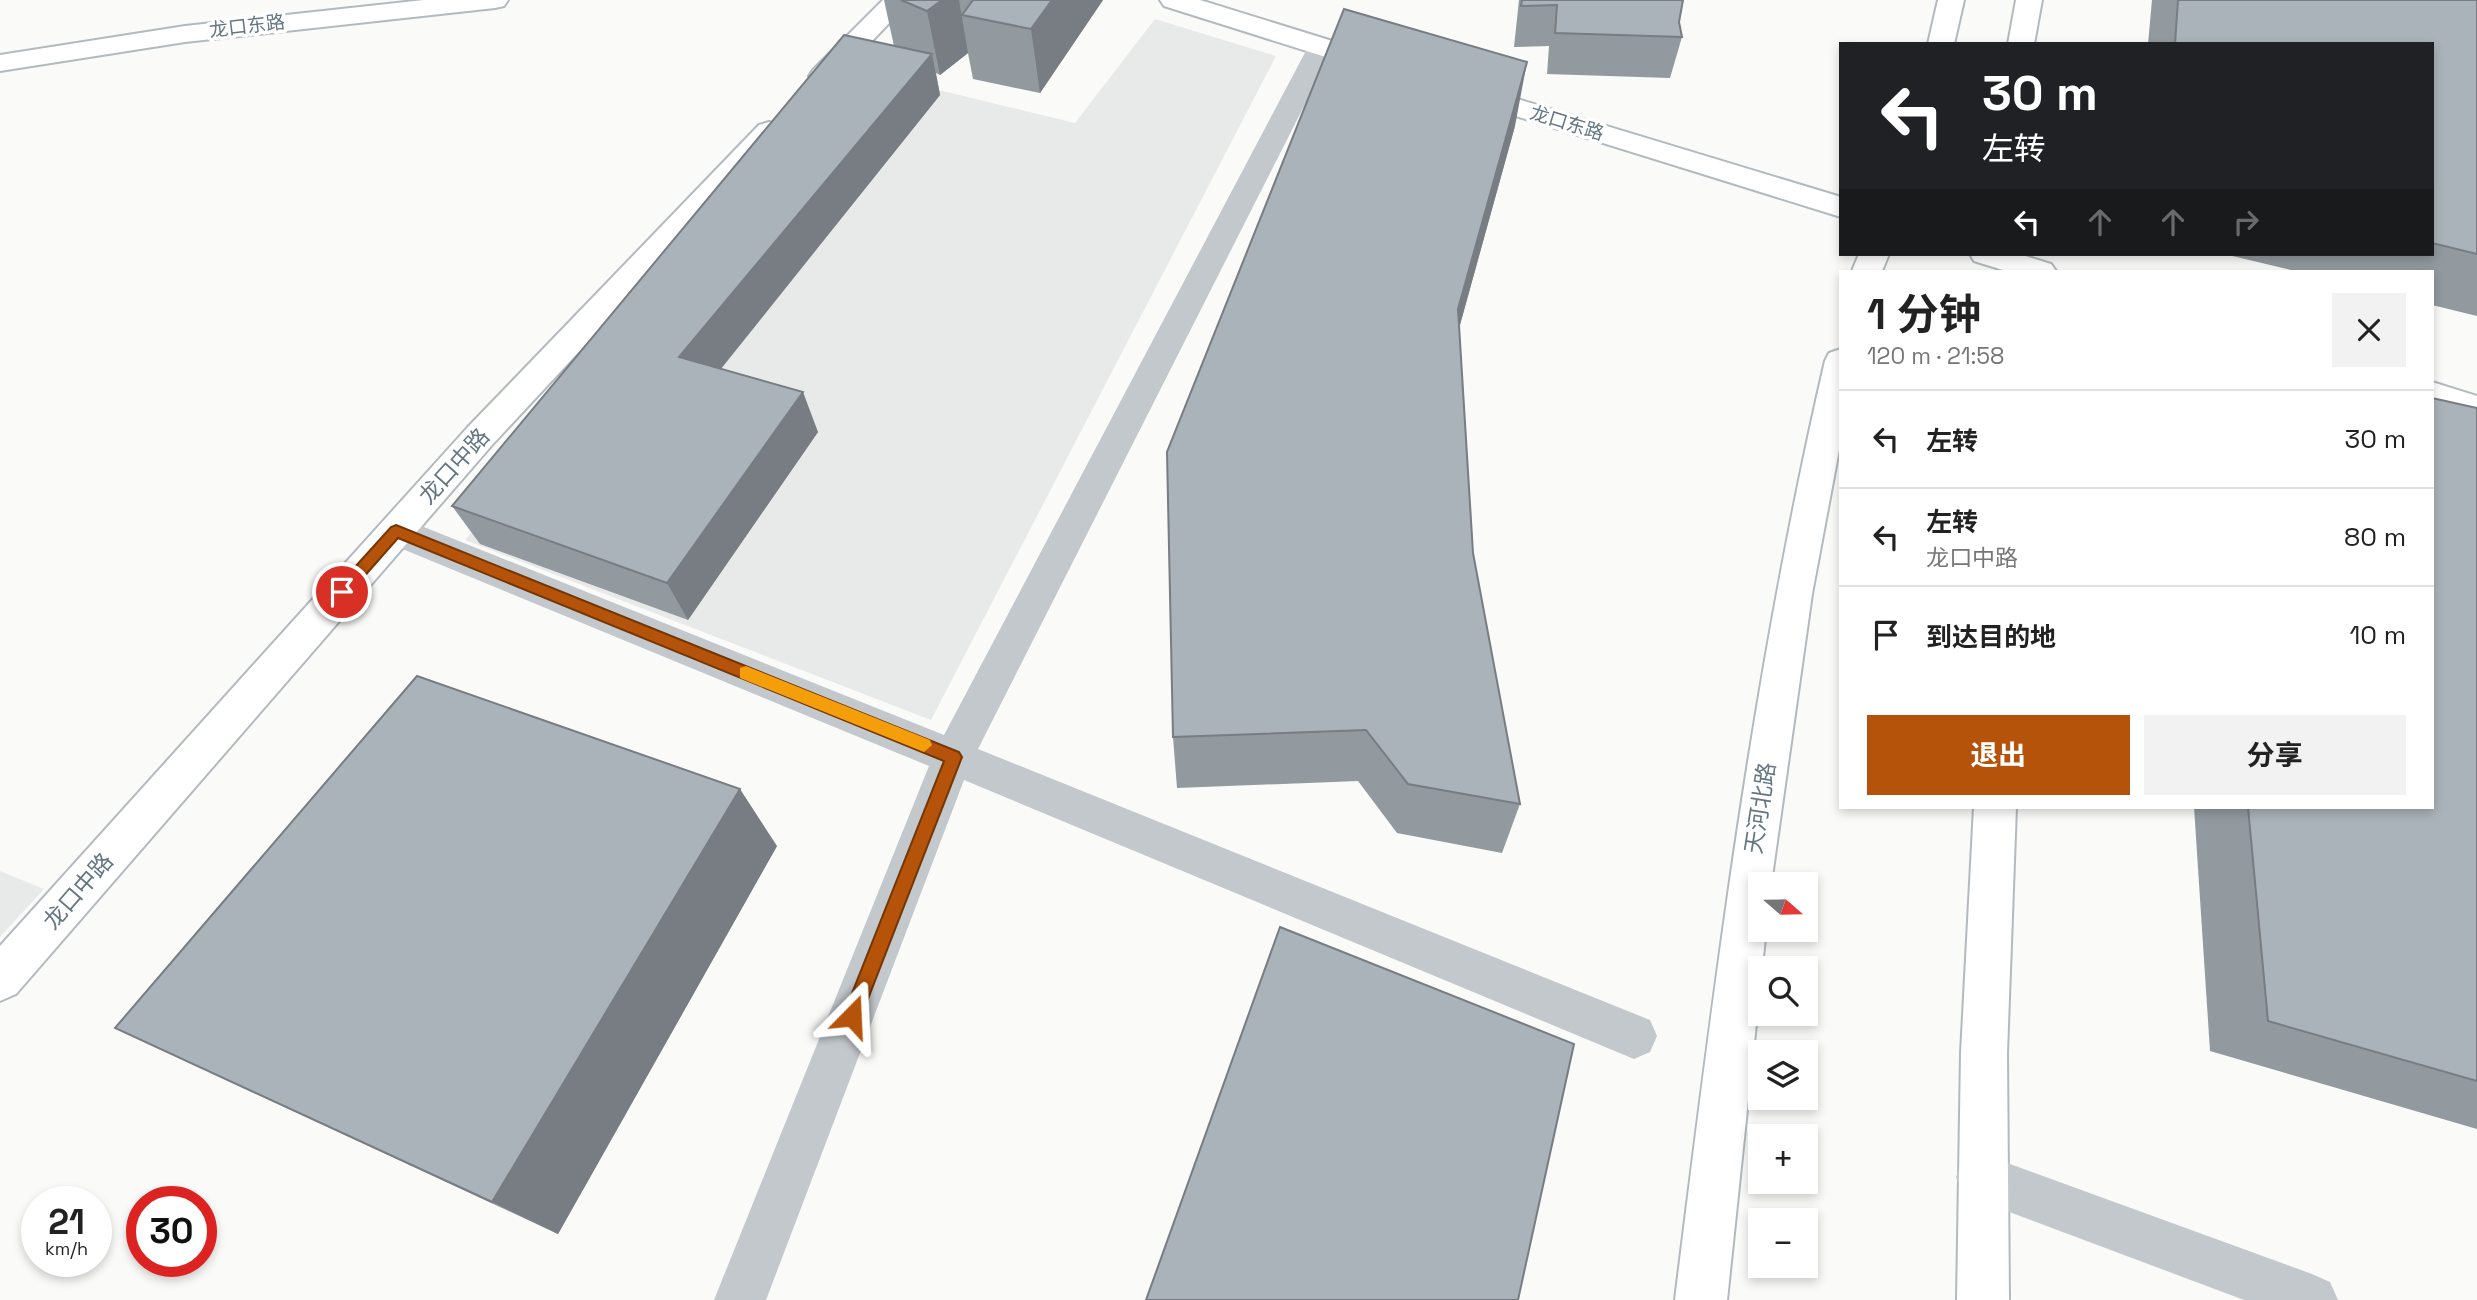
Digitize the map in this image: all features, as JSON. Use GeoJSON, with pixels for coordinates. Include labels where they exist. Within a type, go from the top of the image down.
{"type":"FeatureCollection","features":[{"type":"Feature","properties":{"kind":"street","name":"龙口东路"},"geometry":{"type":"LineString","coordinates":[[0,63],[198,32],[495,0]]}},
{"type":"Feature","properties":{"kind":"street","name":"龙口中路"},"geometry":{"type":"LineString","coordinates":[[0,979],[571,337],[898,0]]}},
{"type":"Feature","properties":{"kind":"street"},"geometry":{"type":"LineString","coordinates":[[1173,0],[1400,71]]}},
{"type":"Feature","properties":{"kind":"street"},"geometry":{"type":"LineString","coordinates":[[1941,42],[1951,0]]}},
{"type":"Feature","properties":{"kind":"street"},"geometry":{"type":"LineString","coordinates":[[2021,42],[2029,0]]}},
{"type":"Feature","properties":{"kind":"street"},"geometry":{"type":"LineString","coordinates":[[740,1300],[953,757],[1321,47]]}},
{"type":"Feature","properties":{"kind":"street","name":"龙口东路"},"geometry":{"type":"LineString","coordinates":[[1439,83],[1839,206]]}},
{"type":"Feature","properties":{"kind":"street"},"geometry":{"type":"LineString","coordinates":[[2000,260],[2036,270]]}},
{"type":"Feature","properties":{"kind":"street","name":"天河北路"},"geometry":{"type":"LineString","coordinates":[[1701,1300],[1742,924],[1802,540],[1839,370]]}},
{"type":"Feature","properties":{"kind":"street"},"geometry":{"type":"LineString","coordinates":[[2434,395],[2477,408]]}},
{"type":"Feature","properties":{"kind":"street"},"geometry":{"type":"LineString","coordinates":[[396,531],[1634,1035]]}},
{"type":"Feature","properties":{"kind":"street"},"geometry":{"type":"LineString","coordinates":[[1983,1300],[1980,1177],[1986,969],[1995,809]]}},
{"type":"Feature","properties":{"kind":"street"},"geometry":{"type":"LineString","coordinates":[[1980,1177],[2312,1300]]}},
{"type":"Feature","properties":{"kind":"shaded area"},"geometry":{"type":"Polygon","coordinates":[[[1155,19],[1276,56],[931,720],[465,540],[852,69],[1075,123],[1155,19]]]}},
{"type":"Feature","properties":{"kind":"shaded area"},"geometry":{"type":"Polygon","coordinates":[[[0,871],[44,889],[0,937],[0,871]]]}},
{"type":"Feature","properties":{"kind":"building"},"geometry":{"type":"Polygon","coordinates":[[[901,0],[942,0],[927,11],[901,0]]]}},
{"type":"Feature","properties":{"kind":"building"},"geometry":{"type":"Polygon","coordinates":[[[973,0],[1052,0],[1031,29],[962,15],[973,0]]]}},
{"type":"Feature","properties":{"kind":"building"},"geometry":{"type":"Polygon","coordinates":[[[1522,0],[1683,0],[1679,22],[1682,37],[1555,33],[1557,5],[1521,6],[1522,0]]]}},
{"type":"Feature","properties":{"kind":"building"},"geometry":{"type":"Polygon","coordinates":[[[2178,0],[2477,0],[2477,254],[2434,243],[2434,42],[2175,42],[2178,0]]]}},
{"type":"Feature","properties":{"kind":"building"},"geometry":{"type":"Polygon","coordinates":[[[1344,9],[1527,62],[1458,309],[1473,553],[1520,804],[1408,784],[1366,730],[1173,737],[1167,452],[1344,9]]]}},
{"type":"Feature","properties":{"kind":"building"},"geometry":{"type":"Polygon","coordinates":[[[844,35],[932,54],[679,357],[803,392],[667,583],[452,506],[844,35]]]}},
{"type":"Feature","properties":{"kind":"building"},"geometry":{"type":"Polygon","coordinates":[[[2434,398],[2477,408],[2477,1081],[2268,1021],[2248,809],[2434,809],[2434,398]]]}},
{"type":"Feature","properties":{"kind":"building"},"geometry":{"type":"Polygon","coordinates":[[[417,676],[740,789],[492,1202],[115,1028],[417,676]]]}},
{"type":"Feature","properties":{"kind":"building"},"geometry":{"type":"Polygon","coordinates":[[[1280,927],[1574,1044],[1518,1300],[1146,1300],[1280,927]]]}},
{"type":"Feature","properties":{"kind":"slow traffic"},"geometry":{"type":"LineString","coordinates":[[746,673],[924,745]]}},
{"type":"Feature","properties":{"kind":"route"},"geometry":{"type":"LineString","coordinates":[[342,592],[396,531],[953,757],[852,1016]]}}]}
